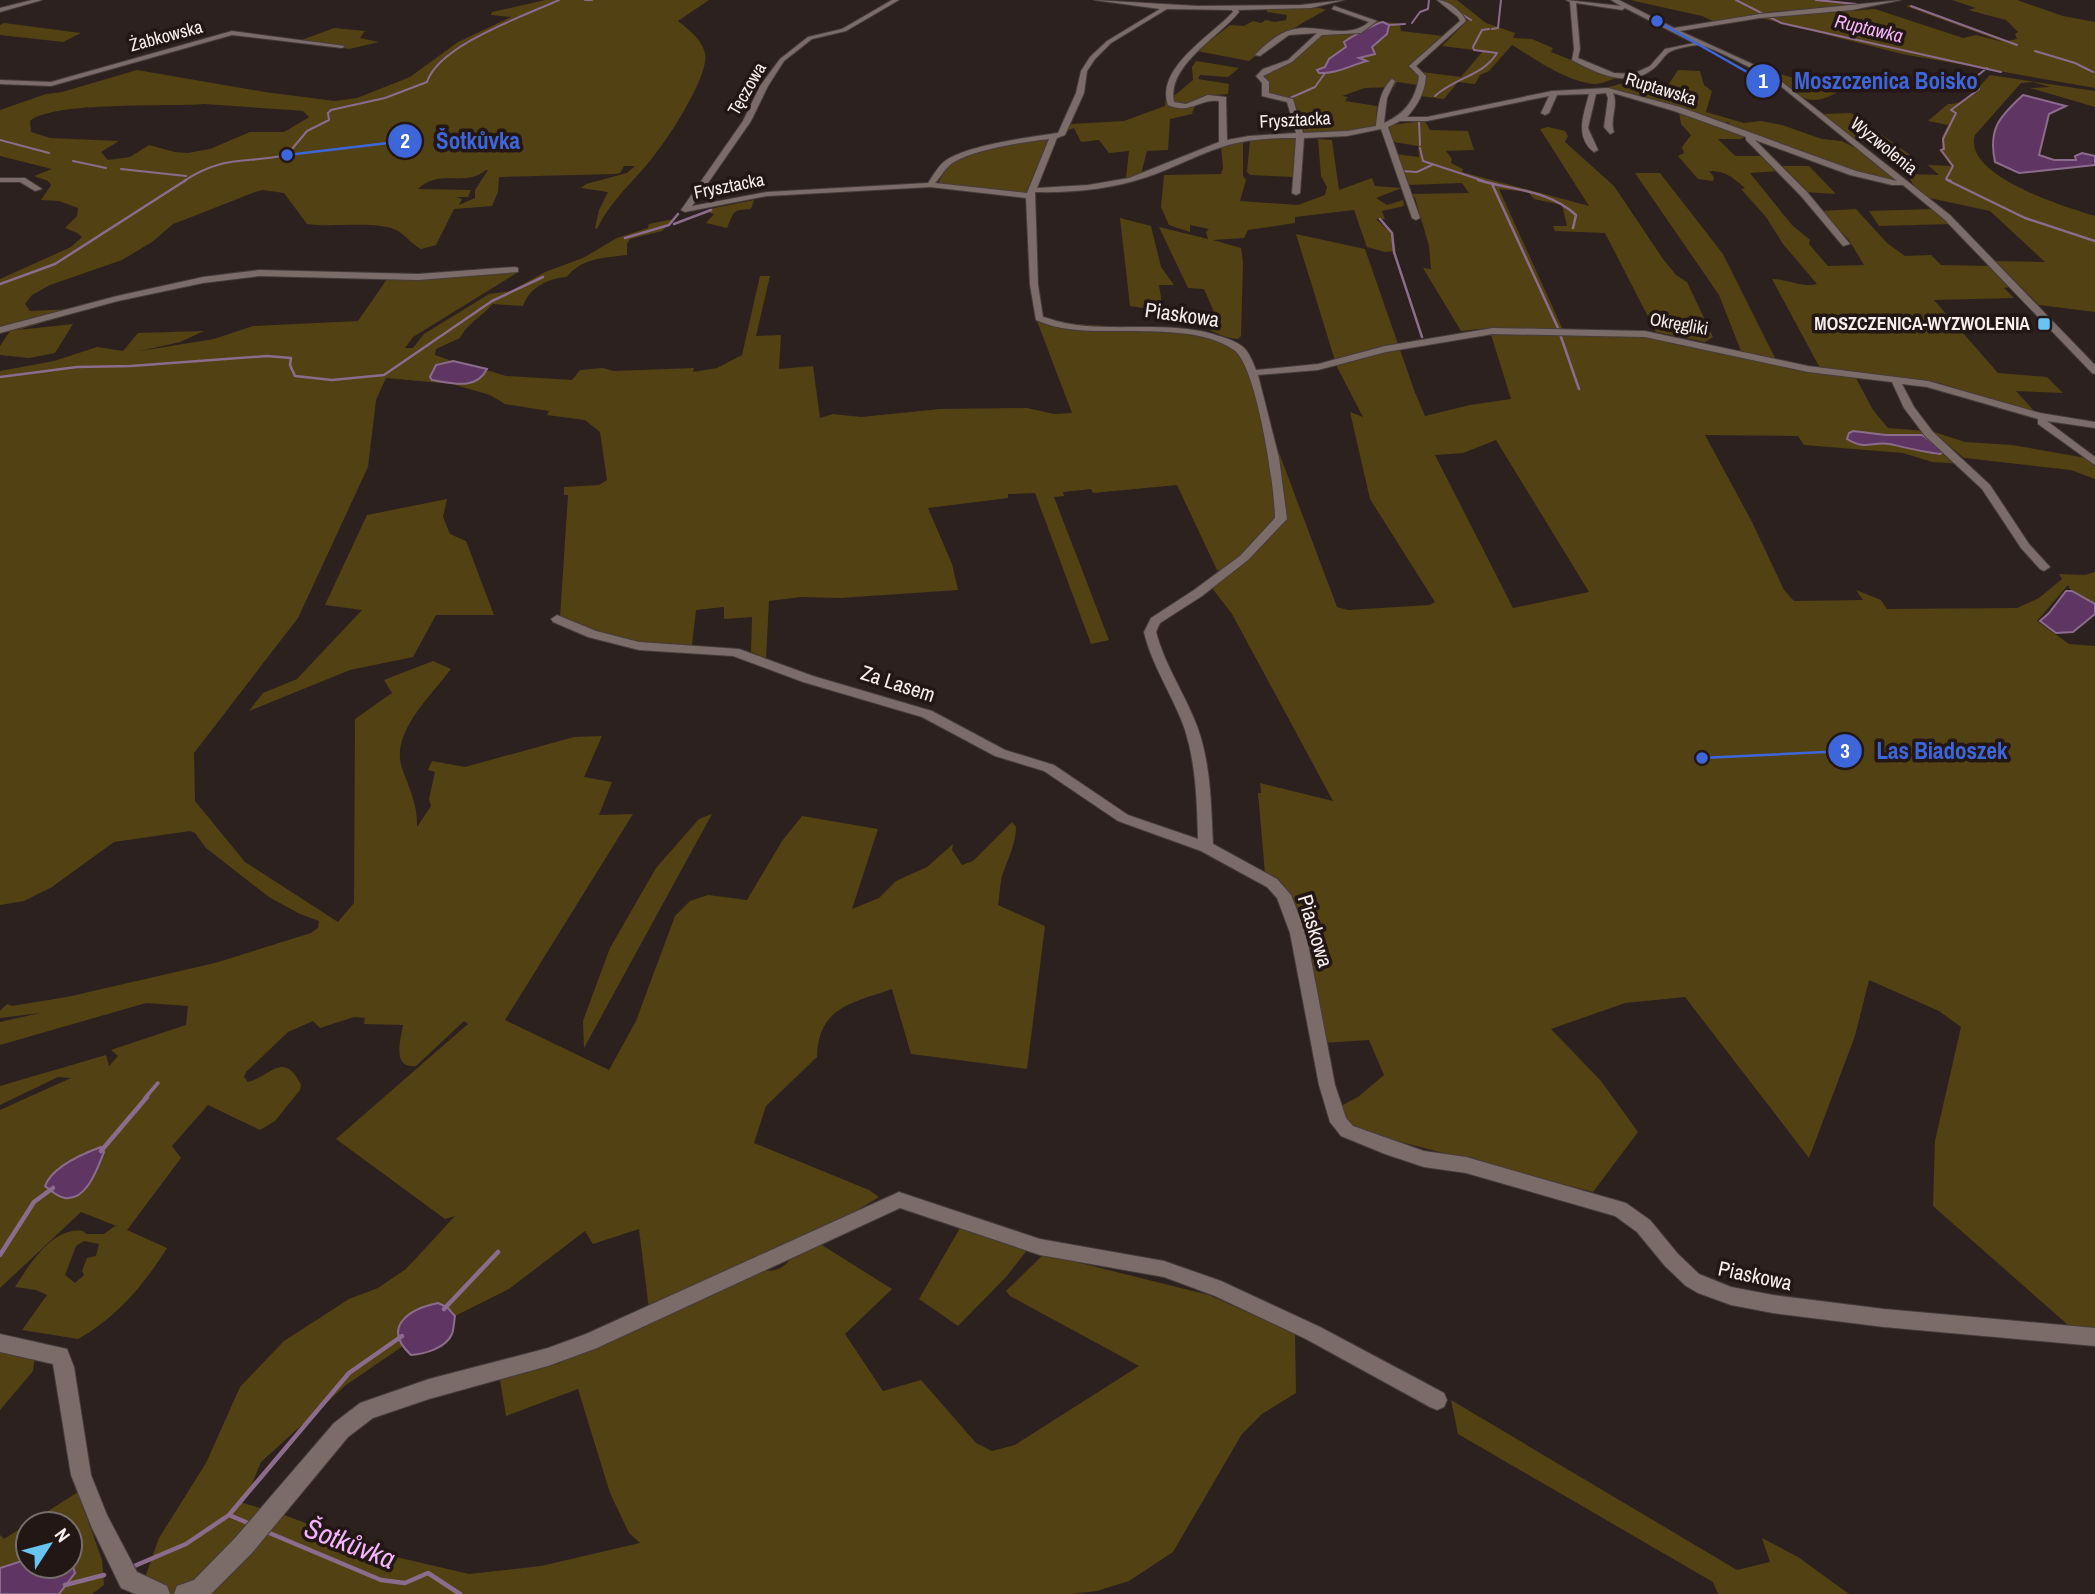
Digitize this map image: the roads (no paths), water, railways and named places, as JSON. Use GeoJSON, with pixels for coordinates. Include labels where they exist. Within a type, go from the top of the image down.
{"type":"FeatureCollection","features":[{"type":"Feature","properties":{"kind":"street"},"geometry":{"type":"LineString","coordinates":[[0,10],[39,0]]}},
{"type":"Feature","properties":{"kind":"street","name":"Tęczowa"},"geometry":{"type":"LineString","coordinates":[[687,208],[747,121],[764,86],[782,60],[807,40],[844,30],[896,0]]}},
{"type":"Feature","properties":{"kind":"street"},"geometry":{"type":"LineString","coordinates":[[1097,0],[1164,9],[1300,6],[1341,0]]}},
{"type":"Feature","properties":{"kind":"street"},"geometry":{"type":"LineString","coordinates":[[1112,0],[1144,5],[1154,0]]}},
{"type":"Feature","properties":{"kind":"street"},"geometry":{"type":"LineString","coordinates":[[1400,119],[1411,108],[1423,82],[1423,76],[1412,66],[1463,21],[1461,16],[1440,0]]}},
{"type":"Feature","properties":{"kind":"street"},"geometry":{"type":"LineString","coordinates":[[1631,9],[1571,0],[1577,37],[1574,58],[1619,77],[1634,78],[1643,74],[1669,49],[1684,49],[1700,44]]}},
{"type":"Feature","properties":{"kind":"street","name":"Wyzwolenia"},"geometry":{"type":"LineString","coordinates":[[1614,0],[1700,44],[1771,76],[1947,217],[2095,371]]}},
{"type":"Feature","properties":{"kind":"street"},"geometry":{"type":"LineString","coordinates":[[1673,30],[1760,16],[1852,8],[1899,0]]}},
{"type":"Feature","properties":{"kind":"street"},"geometry":{"type":"LineString","coordinates":[[1223,143],[1223,99],[1209,96],[1192,107],[1177,106],[1168,99],[1173,76],[1190,54],[1233,16],[1236,12],[1234,8]]}},
{"type":"Feature","properties":{"kind":"street"},"geometry":{"type":"LineString","coordinates":[[1258,55],[1289,32],[1305,30],[1354,33],[1365,30],[1374,20],[1334,8]]}},
{"type":"Feature","properties":{"kind":"street","name":"Piaskowa"},"geometry":{"type":"LineString","coordinates":[[1164,9],[1109,42],[1092,58],[1084,71],[1080,93],[1062,134],[1053,138],[1031,193],[1034,285],[1040,318],[1076,326],[1163,330],[1214,339],[1241,349],[1253,373],[1269,435],[1281,519],[1244,558],[1155,621],[1150,632],[1191,727],[1204,799],[1206,847],[1272,883],[1284,895],[1300,944],[1326,1085],[1339,1122],[1356,1136],[1424,1159],[1466,1165],[1620,1209],[1635,1216],[1649,1228],[1678,1266],[1693,1280],[1714,1290],[1746,1299],[1852,1314],[2095,1337]]}},
{"type":"Feature","properties":{"kind":"street"},"geometry":{"type":"LineString","coordinates":[[1296,193],[1300,135],[1291,102],[1265,94],[1266,81],[1259,76],[1264,71],[1289,61],[1316,36],[1325,32]]}},
{"type":"Feature","properties":{"kind":"street","name":"Żabkowska"},"geometry":{"type":"LineString","coordinates":[[0,82],[32,85],[51,83],[236,33],[342,46]]}},
{"type":"Feature","properties":{"kind":"street"},"geometry":{"type":"LineString","coordinates":[[1392,81],[1383,98],[1381,125],[1416,218]]}},
{"type":"Feature","properties":{"kind":"street"},"geometry":{"type":"LineString","coordinates":[[1608,90],[1612,98],[1608,127],[1610,132]]}},
{"type":"Feature","properties":{"kind":"street","name":"Ruptawska"},"geometry":{"type":"LineString","coordinates":[[1400,119],[1427,120],[1554,93],[1608,90],[1654,101],[1853,173],[1905,183]]}},
{"type":"Feature","properties":{"kind":"street"},"geometry":{"type":"LineString","coordinates":[[1593,92],[1584,128],[1594,150]]}},
{"type":"Feature","properties":{"kind":"street"},"geometry":{"type":"LineString","coordinates":[[1545,113],[1554,93]]}},
{"type":"Feature","properties":{"kind":"street","name":"Frysztacka"},"geometry":{"type":"LineString","coordinates":[[687,208],[775,193],[930,186],[1031,193],[1138,177],[1196,151],[1223,143],[1250,138],[1348,133],[1400,119]]}},
{"type":"Feature","properties":{"kind":"street"},"geometry":{"type":"LineString","coordinates":[[1753,136],[1749,138],[1804,194],[1846,244]]}},
{"type":"Feature","properties":{"kind":"street"},"geometry":{"type":"LineString","coordinates":[[930,186],[947,163],[964,155],[1012,142],[1053,138]]}},
{"type":"Feature","properties":{"kind":"street"},"geometry":{"type":"LineString","coordinates":[[0,180],[22,180],[38,189]]}},
{"type":"Feature","properties":{"kind":"street"},"geometry":{"type":"LineString","coordinates":[[0,330],[117,299],[203,280],[260,273],[418,277],[515,270]]}},
{"type":"Feature","properties":{"kind":"street","name":"Okręgliki"},"geometry":{"type":"LineString","coordinates":[[1253,373],[1318,367],[1385,349],[1456,335],[1514,330],[1653,335],[1768,362],[1941,386],[2043,416],[2095,425]]}},
{"type":"Feature","properties":{"kind":"street"},"geometry":{"type":"LineString","coordinates":[[1895,379],[1909,408],[1929,434],[1986,487],[2025,546],[2044,567]]}},
{"type":"Feature","properties":{"kind":"street"},"geometry":{"type":"LineString","coordinates":[[2043,416],[2042,422],[2095,462]]}},
{"type":"Feature","properties":{"kind":"street","name":"Za Lasem"},"geometry":{"type":"LineString","coordinates":[[557,619],[592,634],[626,644],[735,652],[808,679],[858,691],[927,714],[1000,753],[1049,768],[1123,818],[1206,847]]}},
{"type":"Feature","properties":{"kind":"street"},"geometry":{"type":"LineString","coordinates":[[185,1594],[201,1590],[244,1545],[341,1430],[367,1410],[590,1342],[899,1200],[1040,1247],[1164,1269],[1221,1290],[1313,1333],[1437,1400]]}},
{"type":"Feature","properties":{"kind":"street"},"geometry":{"type":"LineString","coordinates":[[0,1343],[60,1356],[81,1475],[99,1521],[129,1580],[159,1594]]}},
{"type":"Feature","properties":{"kind":"waterway","name":"Šotkůvka"},"geometry":{"type":"LineString","coordinates":[[184,181],[211,167],[287,155],[307,131],[329,120],[328,113],[331,110],[385,98],[427,82],[435,69],[465,44],[559,0]]}},
{"type":"Feature","properties":{"kind":"waterway","name":"Šotkůvka"},"geometry":{"type":"LineString","coordinates":[[585,0],[592,0]]}},
{"type":"Feature","properties":{"kind":"waterway"},"geometry":{"type":"LineString","coordinates":[[1412,23],[1420,12],[1428,9],[1429,0]]}},
{"type":"Feature","properties":{"kind":"waterway"},"geometry":{"type":"LineString","coordinates":[[1492,29],[1498,28],[1501,0]]}},
{"type":"Feature","properties":{"kind":"waterway","name":"Ruptawka"},"geometry":{"type":"LineString","coordinates":[[1736,0],[1781,23],[1986,69]]}},
{"type":"Feature","properties":{"kind":"waterway"},"geometry":{"type":"LineString","coordinates":[[1816,0],[1856,4]]}},
{"type":"Feature","properties":{"kind":"waterway"},"geometry":{"type":"LineString","coordinates":[[1911,6],[2017,45]]}},
{"type":"Feature","properties":{"kind":"waterway"},"geometry":{"type":"LineString","coordinates":[[1458,12],[1471,20]]}},
{"type":"Feature","properties":{"kind":"waterway"},"geometry":{"type":"LineString","coordinates":[[1389,25],[1405,24]]}},
{"type":"Feature","properties":{"kind":"waterway"},"geometry":{"type":"LineString","coordinates":[[1435,96],[1491,61],[1497,53],[1474,50],[1473,47],[1482,30],[1489,29]]}},
{"type":"Feature","properties":{"kind":"waterway"},"geometry":{"type":"LineString","coordinates":[[2035,51],[2075,63],[2093,72]]}},
{"type":"Feature","properties":{"kind":"waterway"},"geometry":{"type":"LineString","coordinates":[[1951,181],[1946,179],[1953,166],[1941,150],[1944,149],[1943,139],[1956,113],[1951,110],[1979,89],[1972,80],[1986,69]]}},
{"type":"Feature","properties":{"kind":"waterway","name":"Ruptawka"},"geometry":{"type":"LineString","coordinates":[[1986,69],[2001,72]]}},
{"type":"Feature","properties":{"kind":"waterway"},"geometry":{"type":"LineString","coordinates":[[1290,98],[1315,87],[1325,73]]}},
{"type":"Feature","properties":{"kind":"waterway"},"geometry":{"type":"LineString","coordinates":[[1419,121],[1420,145]]}},
{"type":"Feature","properties":{"kind":"waterway"},"geometry":{"type":"LineString","coordinates":[[0,140],[49,153]]}},
{"type":"Feature","properties":{"kind":"waterway"},"geometry":{"type":"LineString","coordinates":[[1420,148],[1423,161],[1484,181]]}},
{"type":"Feature","properties":{"kind":"waterway"},"geometry":{"type":"LineString","coordinates":[[73,161],[106,168]]}},
{"type":"Feature","properties":{"kind":"waterway"},"geometry":{"type":"LineString","coordinates":[[1401,171],[1417,172],[1432,165]]}},
{"type":"Feature","properties":{"kind":"waterway"},"geometry":{"type":"LineString","coordinates":[[121,169],[186,176]]}},
{"type":"Feature","properties":{"kind":"waterway","name":"Šotkůvka"},"geometry":{"type":"LineString","coordinates":[[0,284],[55,264],[186,180]]}},
{"type":"Feature","properties":{"kind":"waterway"},"geometry":{"type":"LineString","coordinates":[[1478,180],[1554,200],[1576,215],[1573,228]]}},
{"type":"Feature","properties":{"kind":"waterway"},"geometry":{"type":"LineString","coordinates":[[1947,180],[2025,218],[2095,241]]}},
{"type":"Feature","properties":{"kind":"waterway"},"geometry":{"type":"LineString","coordinates":[[1492,184],[1558,328]]}},
{"type":"Feature","properties":{"kind":"waterway"},"geometry":{"type":"LineString","coordinates":[[674,224],[711,210]]}},
{"type":"Feature","properties":{"kind":"waterway"},"geometry":{"type":"LineString","coordinates":[[625,238],[669,225],[678,214]]}},
{"type":"Feature","properties":{"kind":"waterway"},"geometry":{"type":"LineString","coordinates":[[1380,219],[1392,233],[1394,252],[1422,337]]}},
{"type":"Feature","properties":{"kind":"waterway"},"geometry":{"type":"LineString","coordinates":[[0,377],[77,367],[131,366],[267,356],[291,358],[290,365],[295,376],[332,380],[384,375],[492,301],[543,277]]}},
{"type":"Feature","properties":{"kind":"waterway"},"geometry":{"type":"LineString","coordinates":[[1560,334],[1579,389]]}},
{"type":"Feature","properties":{"kind":"waterway"},"geometry":{"type":"LineString","coordinates":[[145,1098],[158,1083]]}},
{"type":"Feature","properties":{"kind":"waterway"},"geometry":{"type":"LineString","coordinates":[[101,1151],[147,1097]]}},
{"type":"Feature","properties":{"kind":"waterway"},"geometry":{"type":"LineString","coordinates":[[0,1255],[34,1202],[53,1188]]}},
{"type":"Feature","properties":{"kind":"waterway"},"geometry":{"type":"LineString","coordinates":[[444,1309],[498,1252]]}},
{"type":"Feature","properties":{"kind":"waterway"},"geometry":{"type":"LineString","coordinates":[[229,1515],[349,1373],[402,1336]]}},
{"type":"Feature","properties":{"kind":"waterway","name":"Šotkůvka"},"geometry":{"type":"LineString","coordinates":[[132,1567],[186,1544],[229,1515]]}},
{"type":"Feature","properties":{"kind":"waterway","name":"Šotkůvka"},"geometry":{"type":"LineString","coordinates":[[229,1515],[248,1523]]}},
{"type":"Feature","properties":{"kind":"waterway","name":"Šotkůvka"},"geometry":{"type":"LineString","coordinates":[[267,1532],[381,1580],[405,1583],[428,1573],[460,1594]]}},
{"type":"Feature","properties":{"kind":"waterway","name":"Šotkůvka"},"geometry":{"type":"LineString","coordinates":[[65,1585],[104,1575]]}},
{"type":"Feature","properties":{"kind":"place","name":"Moszczenica Boisko"},"geometry":{"type":"Point","coordinates":[1657,21]}},
{"type":"Feature","properties":{"kind":"place","name":"Šotkůvka"},"geometry":{"type":"Point","coordinates":[287,155]}},
{"type":"Feature","properties":{"kind":"place","name":"MOSZCZENICA-WYZWOLENIA"},"geometry":{"type":"Point","coordinates":[2044,324]}},
{"type":"Feature","properties":{"kind":"place","name":"Las Biadoszek"},"geometry":{"type":"Point","coordinates":[1702,758]}}]}
